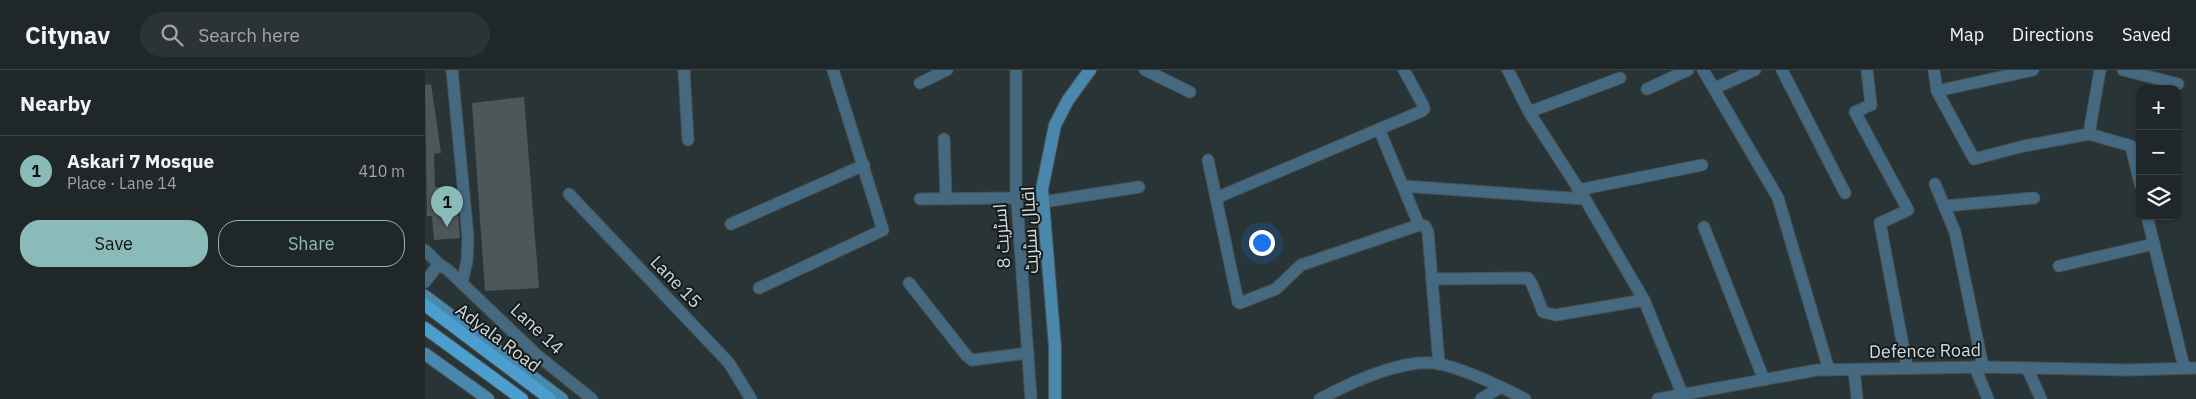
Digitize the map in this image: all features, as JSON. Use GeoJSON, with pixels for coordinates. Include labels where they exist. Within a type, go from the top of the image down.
{"type":"FeatureCollection","features":[{"type":"Feature","properties":{"kind":"main road","name":"Adyala Road"},"geometry":{"type":"LineString","coordinates":[[425,306],[550,399]]}},
{"type":"Feature","properties":{"kind":"main road"},"geometry":{"type":"LineString","coordinates":[[425,328],[522,399]]}},
{"type":"Feature","properties":{"kind":"street"},"geometry":{"type":"LineString","coordinates":[[452,70],[468,237],[462,282]]}},
{"type":"Feature","properties":{"kind":"street"},"geometry":{"type":"LineString","coordinates":[[684,70],[688,140]]}},
{"type":"Feature","properties":{"kind":"street"},"geometry":{"type":"LineString","coordinates":[[759,288],[883,230],[833,70]]}},
{"type":"Feature","properties":{"kind":"street","name":"اسٹریٹ 8"},"geometry":{"type":"LineString","coordinates":[[1016,70],[1017,198],[1031,399]]}},
{"type":"Feature","properties":{"kind":"street","name":"اقبال سٹریٹ"},"geometry":{"type":"LineString","coordinates":[[1055,399],[1055,348],[1042,189],[1055,125],[1068,100],[1090,70]]}},
{"type":"Feature","properties":{"kind":"street"},"geometry":{"type":"LineString","coordinates":[[1145,70],[1190,92]]}},
{"type":"Feature","properties":{"kind":"street"},"geometry":{"type":"LineString","coordinates":[[1216,198],[1422,111],[1424,109],[1404,70]]}},
{"type":"Feature","properties":{"kind":"street"},"geometry":{"type":"LineString","coordinates":[[1508,70],[1529,112],[1644,300],[1676,397]]}},
{"type":"Feature","properties":{"kind":"street"},"geometry":{"type":"LineString","coordinates":[[1647,89],[1688,70]]}},
{"type":"Feature","properties":{"kind":"street"},"geometry":{"type":"LineString","coordinates":[[1703,70],[1778,198],[1829,370]]}},
{"type":"Feature","properties":{"kind":"street"},"geometry":{"type":"LineString","coordinates":[[1715,88],[1755,70]]}},
{"type":"Feature","properties":{"kind":"street"},"geometry":{"type":"LineString","coordinates":[[1781,70],[1845,193]]}},
{"type":"Feature","properties":{"kind":"street"},"geometry":{"type":"LineString","coordinates":[[1867,70],[1871,105],[1855,112],[1908,210],[1880,223],[1907,368]]}},
{"type":"Feature","properties":{"kind":"street"},"geometry":{"type":"LineString","coordinates":[[1934,70],[1937,91],[1975,159],[2024,146],[2089,134],[2131,146],[2138,175]]}},
{"type":"Feature","properties":{"kind":"street"},"geometry":{"type":"LineString","coordinates":[[1937,91],[1992,74],[2033,70]]}},
{"type":"Feature","properties":{"kind":"street"},"geometry":{"type":"LineString","coordinates":[[2089,134],[2100,70]]}},
{"type":"Feature","properties":{"kind":"street"},"geometry":{"type":"LineString","coordinates":[[2123,70],[2178,84]]}},
{"type":"Feature","properties":{"kind":"street"},"geometry":{"type":"LineString","coordinates":[[920,83],[944,71]]}},
{"type":"Feature","properties":{"kind":"street"},"geometry":{"type":"LineString","coordinates":[[1529,112],[1620,78]]}},
{"type":"Feature","properties":{"kind":"street"},"geometry":{"type":"LineString","coordinates":[[1379,129],[1419,225]]}},
{"type":"Feature","properties":{"kind":"street"},"geometry":{"type":"LineString","coordinates":[[944,139],[946,199]]}},
{"type":"Feature","properties":{"kind":"street"},"geometry":{"type":"LineString","coordinates":[[1208,160],[1238,302],[1240,303],[1276,289],[1301,265],[1419,225],[1425,226],[1439,364]]}},
{"type":"Feature","properties":{"kind":"street"},"geometry":{"type":"LineString","coordinates":[[731,224],[864,165]]}},
{"type":"Feature","properties":{"kind":"street"},"geometry":{"type":"LineString","coordinates":[[1403,186],[1581,195],[1702,165]]}},
{"type":"Feature","properties":{"kind":"street"},"geometry":{"type":"LineString","coordinates":[[1935,184],[1955,232],[1979,367],[1988,399]]}},
{"type":"Feature","properties":{"kind":"street"},"geometry":{"type":"LineString","coordinates":[[1043,202],[1139,187]]}},
{"type":"Feature","properties":{"kind":"street","name":"Lane 15"},"geometry":{"type":"LineString","coordinates":[[569,194],[729,363],[751,399]]}},
{"type":"Feature","properties":{"kind":"street"},"geometry":{"type":"LineString","coordinates":[[920,199],[1017,198]]}},
{"type":"Feature","properties":{"kind":"street"},"geometry":{"type":"LineString","coordinates":[[1945,206],[2034,198]]}},
{"type":"Feature","properties":{"kind":"street"},"geometry":{"type":"LineString","coordinates":[[2148,220],[2190,368]]}},
{"type":"Feature","properties":{"kind":"street"},"geometry":{"type":"LineString","coordinates":[[1704,227],[1764,380]]}},
{"type":"Feature","properties":{"kind":"street"},"geometry":{"type":"LineString","coordinates":[[2059,266],[2154,244]]}},
{"type":"Feature","properties":{"kind":"street","name":"Lane 14"},"geometry":{"type":"LineString","coordinates":[[425,250],[462,282],[537,355],[592,399]]}},
{"type":"Feature","properties":{"kind":"street"},"geometry":{"type":"LineString","coordinates":[[425,282],[439,264]]}},
{"type":"Feature","properties":{"kind":"street"},"geometry":{"type":"LineString","coordinates":[[1431,279],[1528,278],[1543,312],[1556,315],[1644,300]]}},
{"type":"Feature","properties":{"kind":"street"},"geometry":{"type":"LineString","coordinates":[[909,283],[966,356],[972,360],[1028,353]]}},
{"type":"Feature","properties":{"kind":"street"},"geometry":{"type":"LineString","coordinates":[[425,296],[562,399]]}},
{"type":"Feature","properties":{"kind":"street"},"geometry":{"type":"LineString","coordinates":[[425,354],[488,399]]}},
{"type":"Feature","properties":{"kind":"street"},"geometry":{"type":"LineString","coordinates":[[1320,399],[1351,382],[1398,366],[1439,364],[1501,387],[1525,399]]}},
{"type":"Feature","properties":{"kind":"street","name":"Defence Road"},"geometry":{"type":"LineString","coordinates":[[1658,399],[1817,370],[1979,367],[2128,370],[2190,368]]}},
{"type":"Feature","properties":{"kind":"street"},"geometry":{"type":"LineString","coordinates":[[2027,368],[2041,399]]}},
{"type":"Feature","properties":{"kind":"street"},"geometry":{"type":"LineString","coordinates":[[1855,370],[1857,399]]}},
{"type":"Feature","properties":{"kind":"street"},"geometry":{"type":"LineString","coordinates":[[1481,399],[1501,387]]}},
{"type":"Feature","properties":{"kind":"building"},"geometry":{"type":"Polygon","coordinates":[[[431,84],[441,153],[434,154],[435,187],[450,187],[451,203],[457,202],[460,238],[434,240],[432,216],[427,216],[425,85],[431,84]]]}},
{"type":"Feature","properties":{"kind":"building"},"geometry":{"type":"Polygon","coordinates":[[[524,97],[539,288],[485,291],[472,103],[524,97]]]}},
{"type":"Feature","properties":{"kind":"place","name":"Askari 7 Mosque"},"geometry":{"type":"Point","coordinates":[447,227]}}]}
